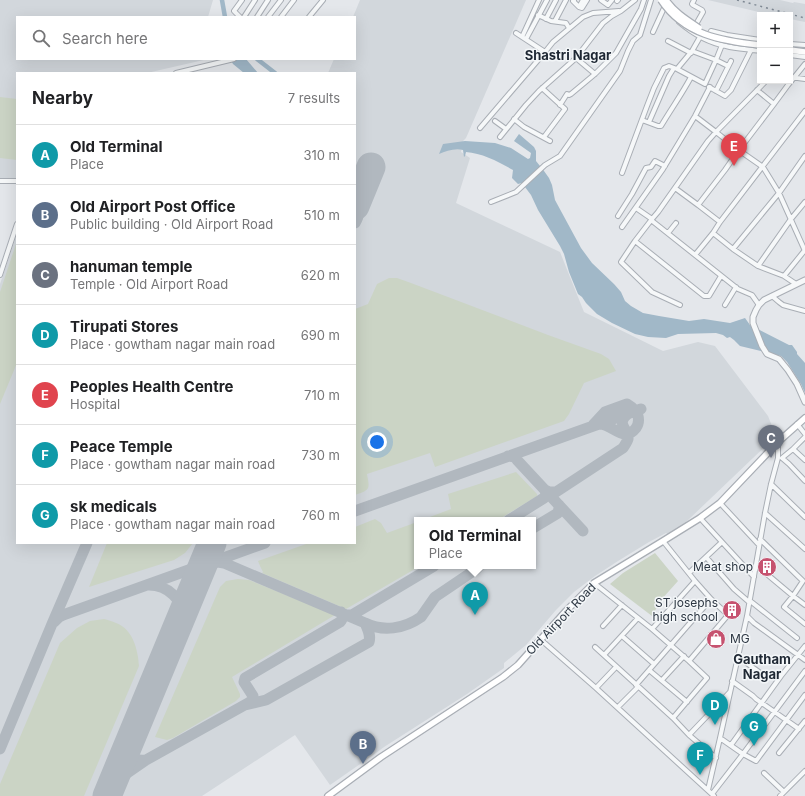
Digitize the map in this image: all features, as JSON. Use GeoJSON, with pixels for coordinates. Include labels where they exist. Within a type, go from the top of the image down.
{"type":"FeatureCollection","features":[{"type":"Feature","properties":{"kind":"main road"},"geometry":{"type":"LineString","coordinates":[[660,0],[678,19],[703,34],[714,38],[757,45]]}},
{"type":"Feature","properties":{"kind":"main road"},"geometry":{"type":"LineString","coordinates":[[666,0],[676,12],[701,29],[730,38],[757,41]]}},
{"type":"Feature","properties":{"kind":"main road"},"geometry":{"type":"LineString","coordinates":[[793,46],[805,49]]}},
{"type":"Feature","properties":{"kind":"main road"},"geometry":{"type":"LineString","coordinates":[[793,50],[805,52]]}},
{"type":"Feature","properties":{"kind":"main road","name":"Old Airport Road"},"geometry":{"type":"LineString","coordinates":[[328,796],[381,757],[503,678],[518,665],[540,639],[594,583],[700,518],[720,504],[778,442],[805,418]]}},
{"type":"Feature","properties":{"kind":"street"},"geometry":{"type":"LineString","coordinates":[[239,16],[234,11],[242,0]]}},
{"type":"Feature","properties":{"kind":"street"},"geometry":{"type":"LineString","coordinates":[[245,16],[255,0]]}},
{"type":"Feature","properties":{"kind":"street"},"geometry":{"type":"LineString","coordinates":[[258,16],[268,0]]}},
{"type":"Feature","properties":{"kind":"street"},"geometry":{"type":"LineString","coordinates":[[269,16],[281,0]]}},
{"type":"Feature","properties":{"kind":"street"},"geometry":{"type":"LineString","coordinates":[[282,16],[294,0]]}},
{"type":"Feature","properties":{"kind":"street"},"geometry":{"type":"LineString","coordinates":[[310,16],[323,0]]}},
{"type":"Feature","properties":{"kind":"street"},"geometry":{"type":"LineString","coordinates":[[524,38],[539,0]]}},
{"type":"Feature","properties":{"kind":"street"},"geometry":{"type":"LineString","coordinates":[[524,38],[547,0]]}},
{"type":"Feature","properties":{"kind":"street"},"geometry":{"type":"LineString","coordinates":[[546,19],[556,0]]}},
{"type":"Feature","properties":{"kind":"street"},"geometry":{"type":"LineString","coordinates":[[555,21],[566,0]]}},
{"type":"Feature","properties":{"kind":"street"},"geometry":{"type":"LineString","coordinates":[[574,0],[573,1],[579,4],[582,8],[587,0]]}},
{"type":"Feature","properties":{"kind":"street"},"geometry":{"type":"LineString","coordinates":[[579,4],[583,0]]}},
{"type":"Feature","properties":{"kind":"street"},"geometry":{"type":"LineString","coordinates":[[603,1],[608,6],[612,0]]}},
{"type":"Feature","properties":{"kind":"street"},"geometry":{"type":"LineString","coordinates":[[500,136],[542,88],[576,58],[603,23],[622,11],[635,0]]}},
{"type":"Feature","properties":{"kind":"street"},"geometry":{"type":"LineString","coordinates":[[560,105],[567,94],[571,94],[595,74],[616,53],[641,9],[644,0]]}},
{"type":"Feature","properties":{"kind":"street"},"geometry":{"type":"LineString","coordinates":[[491,202],[516,192],[545,165],[560,156],[620,71],[633,41],[640,35],[651,0]]}},
{"type":"Feature","properties":{"kind":"street"},"geometry":{"type":"LineString","coordinates":[[660,0],[664,8],[677,21],[700,37],[722,45],[757,51]]}},
{"type":"Feature","properties":{"kind":"street"},"geometry":{"type":"LineString","coordinates":[[691,32],[703,12],[692,4],[694,0]]}},
{"type":"Feature","properties":{"kind":"street"},"geometry":{"type":"LineString","coordinates":[[653,32],[664,8]]}},
{"type":"Feature","properties":{"kind":"street"},"geometry":{"type":"LineString","coordinates":[[480,128],[553,42],[568,28],[583,17],[594,13],[622,11]]}},
{"type":"Feature","properties":{"kind":"street"},"geometry":{"type":"LineString","coordinates":[[538,16],[566,23],[568,28]]}},
{"type":"Feature","properties":{"kind":"street"},"geometry":{"type":"LineString","coordinates":[[707,40],[712,31],[757,40]]}},
{"type":"Feature","properties":{"kind":"street"},"geometry":{"type":"LineString","coordinates":[[516,33],[545,52]]}},
{"type":"Feature","properties":{"kind":"street"},"geometry":{"type":"LineString","coordinates":[[649,122],[669,76],[675,68],[692,52],[700,37]]}},
{"type":"Feature","properties":{"kind":"street"},"geometry":{"type":"LineString","coordinates":[[668,41],[692,52],[729,64],[716,91]]}},
{"type":"Feature","properties":{"kind":"street"},"geometry":{"type":"LineString","coordinates":[[705,84],[722,45]]}},
{"type":"Feature","properties":{"kind":"street"},"geometry":{"type":"LineString","coordinates":[[793,45],[805,45]]}},
{"type":"Feature","properties":{"kind":"street"},"geometry":{"type":"LineString","coordinates":[[622,173],[654,88],[664,68],[669,66],[675,68],[725,96],[731,90],[751,50]]}},
{"type":"Feature","properties":{"kind":"street"},"geometry":{"type":"LineString","coordinates":[[793,55],[805,57]]}},
{"type":"Feature","properties":{"kind":"street"},"geometry":{"type":"LineString","coordinates":[[576,58],[595,74]]}},
{"type":"Feature","properties":{"kind":"street"},"geometry":{"type":"LineString","coordinates":[[180,72],[232,60]]}},
{"type":"Feature","properties":{"kind":"street"},"geometry":{"type":"LineString","coordinates":[[793,76],[805,64]]}},
{"type":"Feature","properties":{"kind":"street"},"geometry":{"type":"LineString","coordinates":[[642,120],[661,126],[691,77]]}},
{"type":"Feature","properties":{"kind":"street"},"geometry":{"type":"LineString","coordinates":[[793,77],[805,79]]}},
{"type":"Feature","properties":{"kind":"street"},"geometry":{"type":"LineString","coordinates":[[680,305],[652,292],[621,262],[708,141],[763,84]]}},
{"type":"Feature","properties":{"kind":"street"},"geometry":{"type":"LineString","coordinates":[[698,206],[738,150],[788,84]]}},
{"type":"Feature","properties":{"kind":"street"},"geometry":{"type":"LineString","coordinates":[[622,227],[665,166],[695,116],[710,87]]}},
{"type":"Feature","properties":{"kind":"street"},"geometry":{"type":"LineString","coordinates":[[542,88],[565,109],[544,138]]}},
{"type":"Feature","properties":{"kind":"street"},"geometry":{"type":"LineString","coordinates":[[757,90],[774,104]]}},
{"type":"Feature","properties":{"kind":"street"},"geometry":{"type":"LineString","coordinates":[[695,255],[805,111]]}},
{"type":"Feature","properties":{"kind":"street"},"geometry":{"type":"LineString","coordinates":[[695,116],[738,150],[763,167],[779,193],[805,251],[784,276]]}},
{"type":"Feature","properties":{"kind":"street"},"geometry":{"type":"LineString","coordinates":[[514,119],[524,127],[550,141]]}},
{"type":"Feature","properties":{"kind":"street"},"geometry":{"type":"LineString","coordinates":[[495,121],[506,129]]}},
{"type":"Feature","properties":{"kind":"street"},"geometry":{"type":"LineString","coordinates":[[733,249],[779,193],[805,156]]}},
{"type":"Feature","properties":{"kind":"street"},"geometry":{"type":"LineString","coordinates":[[618,216],[646,168],[651,167],[655,161],[665,166]]}},
{"type":"Feature","properties":{"kind":"street"},"geometry":{"type":"LineString","coordinates":[[0,182],[16,181]]}},
{"type":"Feature","properties":{"kind":"street"},"geometry":{"type":"LineString","coordinates":[[675,188],[720,222]]}},
{"type":"Feature","properties":{"kind":"street"},"geometry":{"type":"LineString","coordinates":[[758,266],[791,219],[805,202]]}},
{"type":"Feature","properties":{"kind":"street"},"geometry":{"type":"LineString","coordinates":[[636,208],[721,276],[736,287],[752,295],[759,305]]}},
{"type":"Feature","properties":{"kind":"street"},"geometry":{"type":"LineString","coordinates":[[668,233],[676,223]]}},
{"type":"Feature","properties":{"kind":"street"},"geometry":{"type":"LineString","coordinates":[[0,275],[2,259],[16,226]]}},
{"type":"Feature","properties":{"kind":"street"},"geometry":{"type":"LineString","coordinates":[[713,233],[758,266],[802,283]]}},
{"type":"Feature","properties":{"kind":"street"},"geometry":{"type":"LineString","coordinates":[[635,241],[704,296],[709,296],[721,276]]}},
{"type":"Feature","properties":{"kind":"street"},"geometry":{"type":"LineString","coordinates":[[802,283],[764,300],[759,305],[753,317],[753,323],[762,346],[767,354],[779,359],[788,370],[797,384],[805,402]]}},
{"type":"Feature","properties":{"kind":"street"},"geometry":{"type":"LineString","coordinates":[[725,305],[736,287]]}},
{"type":"Feature","properties":{"kind":"street"},"geometry":{"type":"LineString","coordinates":[[772,296],[783,305],[805,311]]}},
{"type":"Feature","properties":{"kind":"street"},"geometry":{"type":"LineString","coordinates":[[780,458],[793,449],[805,435],[797,424]]}},
{"type":"Feature","properties":{"kind":"street"},"geometry":{"type":"LineString","coordinates":[[708,790],[746,616],[771,484],[780,458],[778,442]]}},
{"type":"Feature","properties":{"kind":"street"},"geometry":{"type":"LineString","coordinates":[[793,449],[805,460]]}},
{"type":"Feature","properties":{"kind":"street"},"geometry":{"type":"LineString","coordinates":[[780,458],[789,464],[805,481]]}},
{"type":"Feature","properties":{"kind":"street"},"geometry":{"type":"LineString","coordinates":[[771,484],[805,517]]}},
{"type":"Feature","properties":{"kind":"street"},"geometry":{"type":"LineString","coordinates":[[720,504],[759,545]]}},
{"type":"Feature","properties":{"kind":"street"},"geometry":{"type":"LineString","coordinates":[[765,513],[804,546]]}},
{"type":"Feature","properties":{"kind":"street"},"geometry":{"type":"LineString","coordinates":[[700,518],[754,577]]}},
{"type":"Feature","properties":{"kind":"street"},"geometry":{"type":"LineString","coordinates":[[760,539],[804,581],[784,607],[805,624]]}},
{"type":"Feature","properties":{"kind":"street"},"geometry":{"type":"LineString","coordinates":[[663,541],[695,581],[728,616],[689,661]]}},
{"type":"Feature","properties":{"kind":"street"},"geometry":{"type":"LineString","coordinates":[[689,573],[722,542]]}},
{"type":"Feature","properties":{"kind":"street"},"geometry":{"type":"LineString","coordinates":[[706,557],[734,589],[797,638]]}},
{"type":"Feature","properties":{"kind":"street"},"geometry":{"type":"LineString","coordinates":[[756,565],[805,605]]}},
{"type":"Feature","properties":{"kind":"street"},"geometry":{"type":"LineString","coordinates":[[652,629],[695,581]]}},
{"type":"Feature","properties":{"kind":"street"},"geometry":{"type":"LineString","coordinates":[[594,583],[671,644],[708,678],[673,718]]}},
{"type":"Feature","properties":{"kind":"street"},"geometry":{"type":"LineString","coordinates":[[618,707],[711,599]]}},
{"type":"Feature","properties":{"kind":"street"},"geometry":{"type":"LineString","coordinates":[[603,626],[622,605]]}},
{"type":"Feature","properties":{"kind":"street"},"geometry":{"type":"LineString","coordinates":[[746,616],[805,660]]}},
{"type":"Feature","properties":{"kind":"street"},"geometry":{"type":"LineString","coordinates":[[604,656],[638,618]]}},
{"type":"Feature","properties":{"kind":"street"},"geometry":{"type":"LineString","coordinates":[[622,636],[654,664]]}},
{"type":"Feature","properties":{"kind":"street"},"geometry":{"type":"LineString","coordinates":[[540,639],[618,707],[713,795],[805,671]]}},
{"type":"Feature","properties":{"kind":"street"},"geometry":{"type":"LineString","coordinates":[[731,745],[781,676],[805,646]]}},
{"type":"Feature","properties":{"kind":"street"},"geometry":{"type":"LineString","coordinates":[[595,647],[673,718],[689,735],[716,758]]}},
{"type":"Feature","properties":{"kind":"street"},"geometry":{"type":"LineString","coordinates":[[662,680],[684,656]]}},
{"type":"Feature","properties":{"kind":"street"},"geometry":{"type":"LineString","coordinates":[[737,656],[759,672]]}},
{"type":"Feature","properties":{"kind":"street"},"geometry":{"type":"LineString","coordinates":[[596,688],[616,667]]}},
{"type":"Feature","properties":{"kind":"street"},"geometry":{"type":"LineString","coordinates":[[649,670],[687,702]]}},
{"type":"Feature","properties":{"kind":"street"},"geometry":{"type":"LineString","coordinates":[[732,680],[762,703],[799,728]]}},
{"type":"Feature","properties":{"kind":"street"},"geometry":{"type":"LineString","coordinates":[[689,735],[730,691]]}},
{"type":"Feature","properties":{"kind":"street"},"geometry":{"type":"LineString","coordinates":[[720,738],[756,761],[805,695]]}},
{"type":"Feature","properties":{"kind":"street"},"geometry":{"type":"LineString","coordinates":[[779,753],[805,721]]}},
{"type":"Feature","properties":{"kind":"street"},"geometry":{"type":"LineString","coordinates":[[780,796],[805,771]]}},
{"type":"Feature","properties":{"kind":"street"},"geometry":{"type":"LineString","coordinates":[[764,773],[784,792]]}},
{"type":"Feature","properties":{"kind":"shaded area"},"geometry":{"type":"Polygon","coordinates":[[[0,0],[213,0],[208,16],[16,16],[16,60],[204,60],[151,72],[16,72],[16,179],[0,179],[0,0]]]}},
{"type":"Feature","properties":{"kind":"shaded area"},"geometry":{"type":"Polygon","coordinates":[[[360,0],[526,0],[466,138],[463,141],[461,152],[470,158],[456,203],[560,252],[584,312],[663,351],[698,342],[715,346],[768,416],[776,436],[686,522],[687,523],[669,535],[666,533],[649,542],[595,576],[574,592],[556,610],[526,645],[504,663],[504,668],[467,694],[384,747],[330,785],[295,735],[202,796],[0,796],[0,284],[16,237],[16,544],[356,544],[356,72],[328,72],[334,60],[356,60],[356,16],[353,16],[360,0]]]}},
{"type":"Feature","properties":{"kind":"shaded area"},"geometry":{"type":"Polygon","coordinates":[[[708,0],[780,0],[805,4],[805,22],[793,20],[793,12],[758,12],[708,0]]]}},
{"type":"Feature","properties":{"kind":"green space"},"geometry":{"type":"Polygon","coordinates":[[[0,97],[16,99],[16,160],[0,158],[0,97]]]}},
{"type":"Feature","properties":{"kind":"green space"},"geometry":{"type":"Polygon","coordinates":[[[16,244],[16,365],[0,404],[0,292],[16,244]]]}},
{"type":"Feature","properties":{"kind":"green space"},"geometry":{"type":"Polygon","coordinates":[[[389,278],[397,278],[411,283],[601,354],[609,359],[616,371],[584,383],[564,421],[435,467],[430,453],[367,474],[368,489],[356,495],[356,309],[368,304],[377,284],[389,278]]]}},
{"type":"Feature","properties":{"kind":"green space"},"geometry":{"type":"Polygon","coordinates":[[[516,472],[537,494],[537,496],[503,517],[430,517],[451,509],[448,494],[516,472]]]}},
{"type":"Feature","properties":{"kind":"green space"},"geometry":{"type":"Polygon","coordinates":[[[375,519],[381,523],[387,533],[414,523],[415,569],[346,609],[262,573],[263,572],[258,561],[306,544],[356,544],[356,527],[375,519]]]}},
{"type":"Feature","properties":{"kind":"green space"},"geometry":{"type":"Polygon","coordinates":[[[107,544],[192,544],[185,553],[174,560],[89,587],[107,544]]]}},
{"type":"Feature","properties":{"kind":"green space"},"geometry":{"type":"Polygon","coordinates":[[[655,553],[678,581],[661,600],[652,616],[610,584],[623,573],[655,553]]]}},
{"type":"Feature","properties":{"kind":"green space"},"geometry":{"type":"Polygon","coordinates":[[[238,579],[249,580],[335,615],[232,677],[240,694],[240,697],[236,701],[173,738],[167,740],[155,737],[220,587],[226,581],[238,579]]]}},
{"type":"Feature","properties":{"kind":"green space"},"geometry":{"type":"Polygon","coordinates":[[[104,619],[122,626],[127,630],[136,647],[139,666],[84,796],[0,796],[0,784],[60,643],[77,628],[90,621],[104,619]]]}},
{"type":"Feature","properties":{"kind":"water"},"geometry":{"type":"Polygon","coordinates":[[[231,60],[247,60],[257,72],[243,72],[231,60]]]}},
{"type":"Feature","properties":{"kind":"water"},"geometry":{"type":"Polygon","coordinates":[[[519,134],[534,147],[536,151],[536,161],[549,178],[555,200],[581,248],[592,263],[621,292],[625,301],[643,313],[689,321],[704,319],[730,323],[745,318],[750,325],[789,345],[792,345],[797,354],[805,363],[805,393],[787,362],[781,356],[740,346],[730,337],[727,338],[716,333],[678,334],[666,338],[648,337],[635,334],[597,314],[578,294],[560,246],[538,210],[531,195],[522,183],[518,184],[512,178],[513,170],[478,154],[466,152],[464,157],[463,150],[460,149],[439,154],[443,144],[465,141],[495,143],[511,148],[528,159],[530,158],[531,153],[514,141],[519,134]]]}},
{"type":"Feature","properties":{"kind":"waterway"},"geometry":{"type":"LineString","coordinates":[[222,0],[225,16]]}},
{"type":"Feature","properties":{"kind":"waterway"},"geometry":{"type":"LineString","coordinates":[[258,60],[274,72]]}},
{"type":"Feature","properties":{"kind":"taxiway"},"geometry":{"type":"LineString","coordinates":[[356,202],[359,212],[356,221]]}},
{"type":"Feature","properties":{"kind":"taxiway"},"geometry":{"type":"LineString","coordinates":[[593,425],[605,412],[627,404],[635,410],[638,418],[636,428],[629,434],[625,434],[605,425],[598,424]]}},
{"type":"Feature","properties":{"kind":"taxiway"},"geometry":{"type":"LineString","coordinates":[[356,511],[641,409]]}},
{"type":"Feature","properties":{"kind":"taxiway"},"geometry":{"type":"LineString","coordinates":[[545,490],[549,492],[556,492],[623,448],[627,442],[628,435],[622,423],[629,413]]}},
{"type":"Feature","properties":{"kind":"taxiway"},"geometry":{"type":"LineString","coordinates":[[508,456],[515,457],[583,531]]}},
{"type":"Feature","properties":{"kind":"taxiway"},"geometry":{"type":"LineString","coordinates":[[514,517],[544,498],[546,495],[545,490]]}},
{"type":"Feature","properties":{"kind":"taxiway"},"geometry":{"type":"LineString","coordinates":[[536,526],[558,513],[559,505]]}},
{"type":"Feature","properties":{"kind":"taxiway"},"geometry":{"type":"LineString","coordinates":[[0,749],[87,544]]}},
{"type":"Feature","properties":{"kind":"taxiway"},"geometry":{"type":"LineString","coordinates":[[213,544],[215,554],[224,563]]}},
{"type":"Feature","properties":{"kind":"taxiway"},"geometry":{"type":"LineString","coordinates":[[215,561],[262,544]]}},
{"type":"Feature","properties":{"kind":"taxiway"},"geometry":{"type":"LineString","coordinates":[[54,622],[63,615],[197,567],[205,560]]}},
{"type":"Feature","properties":{"kind":"taxiway"},"geometry":{"type":"LineString","coordinates":[[211,563],[224,563],[365,623]]}},
{"type":"Feature","properties":{"kind":"taxiway"},"geometry":{"type":"LineString","coordinates":[[347,615],[352,615],[429,569]]}},
{"type":"Feature","properties":{"kind":"taxiway"},"geometry":{"type":"LineString","coordinates":[[245,705],[266,700],[369,642],[370,639],[365,623],[379,628],[393,628],[401,627],[421,617],[435,597],[476,569]]}},
{"type":"Feature","properties":{"kind":"taxiway"},"geometry":{"type":"LineString","coordinates":[[149,585],[162,588],[173,595],[180,605],[182,611],[181,618]]}},
{"type":"Feature","properties":{"kind":"taxiway"},"geometry":{"type":"LineString","coordinates":[[109,792],[120,778],[146,760],[250,702],[253,696],[244,682],[245,678],[340,622],[342,620],[341,612]]}},
{"type":"Feature","properties":{"kind":"taxiway"},"geometry":{"type":"LineString","coordinates":[[128,747],[128,755],[130,757],[137,760],[146,760]]}},
{"type":"Feature","properties":{"kind":"runway"},"geometry":{"type":"LineString","coordinates":[[356,204],[371,167]]}},
{"type":"Feature","properties":{"kind":"runway"},"geometry":{"type":"LineString","coordinates":[[107,796],[212,544]]}},
{"type":"Feature","properties":{"kind":"railway"},"geometry":{"type":"LineString","coordinates":[[737,0],[805,18]]}},
{"type":"Feature","properties":{"kind":"place","name":"Peoples Health Centre"},"geometry":{"type":"Point","coordinates":[734,166]}},
{"type":"Feature","properties":{"kind":"place","name":"hanuman temple"},"geometry":{"type":"Point","coordinates":[771,458]}},
{"type":"Feature","properties":{"kind":"place","name":"Meat shop"},"geometry":{"type":"Point","coordinates":[767,567]}},
{"type":"Feature","properties":{"kind":"place","name":"ST josephs high school"},"geometry":{"type":"Point","coordinates":[732,610]}},
{"type":"Feature","properties":{"kind":"place","name":"Old Terminal"},"geometry":{"type":"Point","coordinates":[475,615]}},
{"type":"Feature","properties":{"kind":"place","name":"MG"},"geometry":{"type":"Point","coordinates":[716,639]}},
{"type":"Feature","properties":{"kind":"place","name":"Tirupati Stores"},"geometry":{"type":"Point","coordinates":[715,725]}},
{"type":"Feature","properties":{"kind":"place","name":"sk medicals"},"geometry":{"type":"Point","coordinates":[754,746]}},
{"type":"Feature","properties":{"kind":"place","name":"Old Airport Post Office"},"geometry":{"type":"Point","coordinates":[363,764]}},
{"type":"Feature","properties":{"kind":"place","name":"Peace Temple"},"geometry":{"type":"Point","coordinates":[700,775]}},
{"type":"Feature","properties":{"kind":"district","name":"Shastri Nagar"},"geometry":{"type":"Point","coordinates":[568,55]}},
{"type":"Feature","properties":{"kind":"district","name":"Gautham Nagar"},"geometry":{"type":"Point","coordinates":[762,666]}}]}
